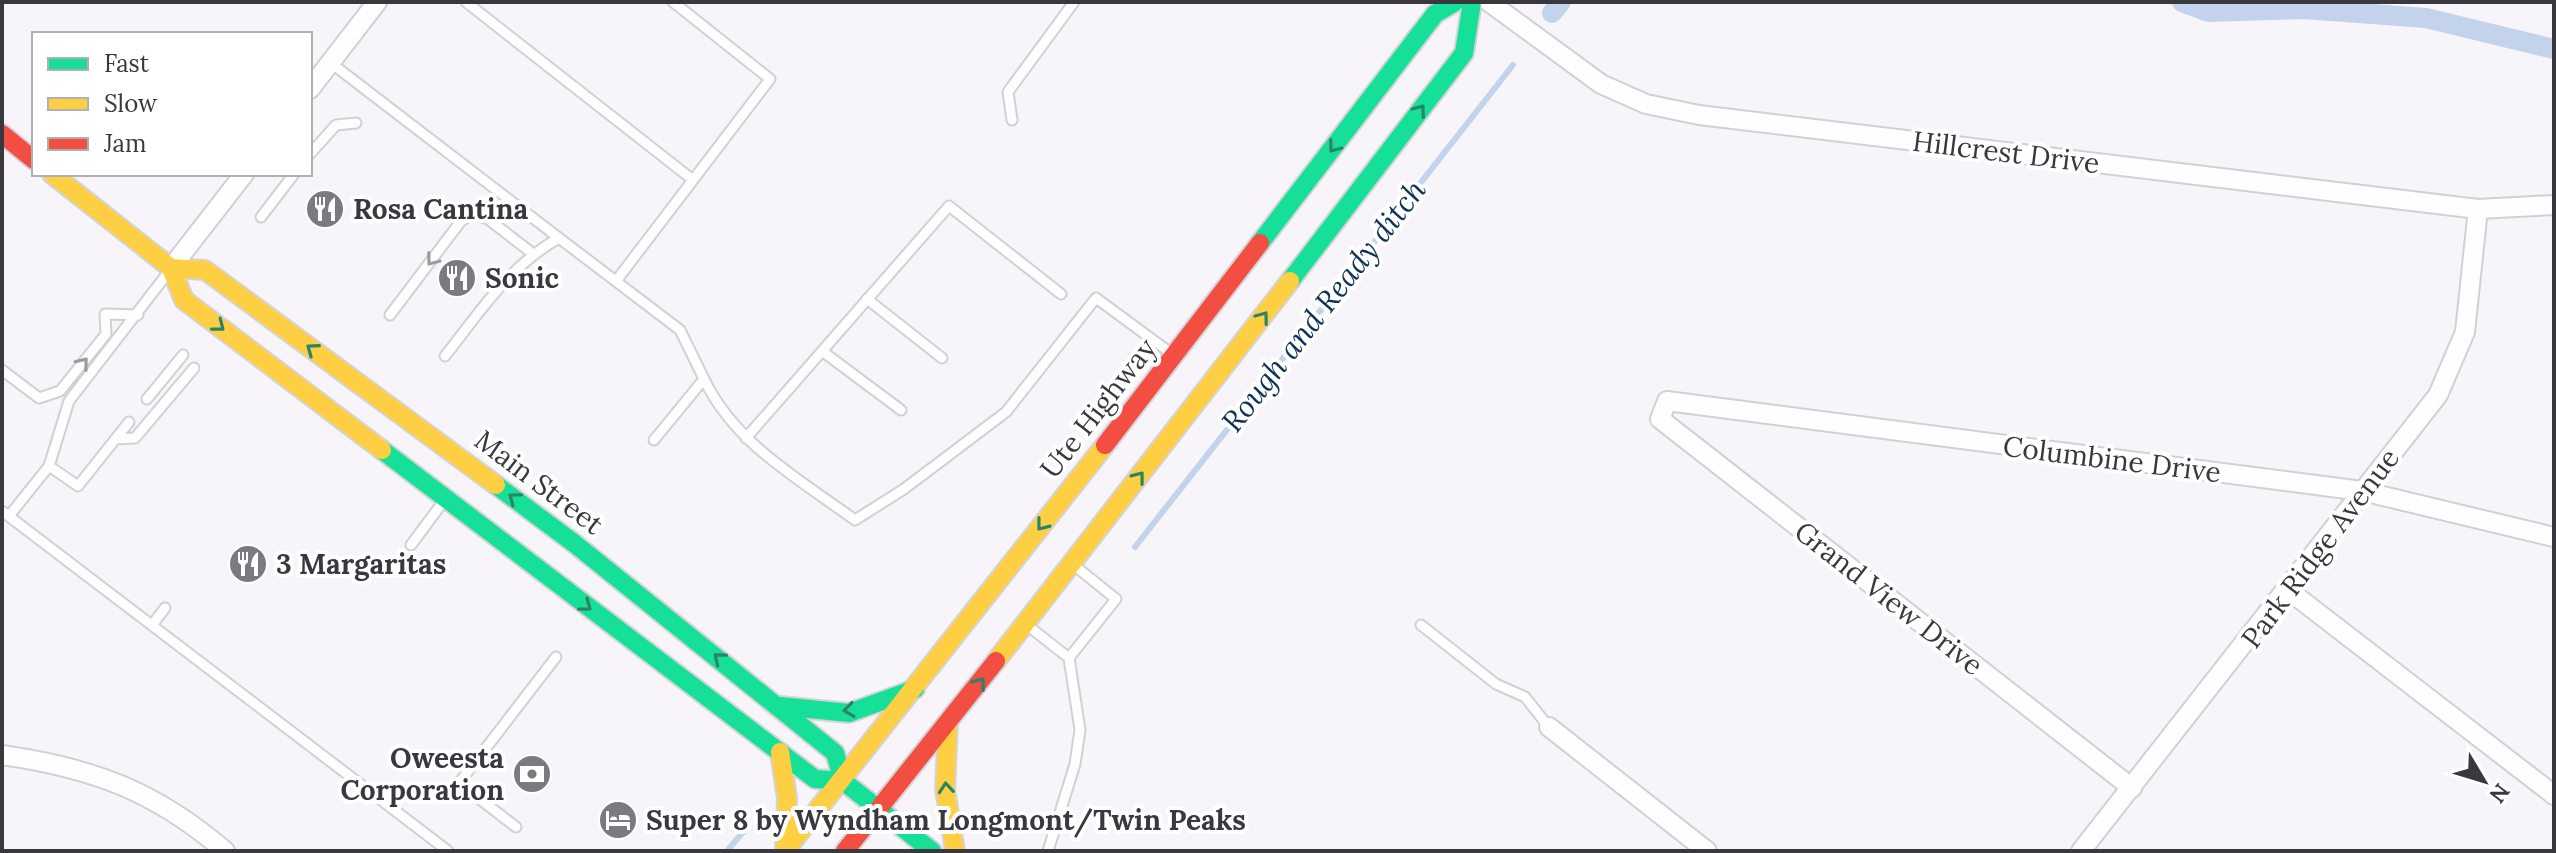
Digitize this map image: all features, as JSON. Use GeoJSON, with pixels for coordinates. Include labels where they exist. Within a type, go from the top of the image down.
{"type":"FeatureCollection","features":[{"type":"Feature","properties":{"kind":"main road","name":"Ute Highway"},"geometry":{"type":"LineString","coordinates":[[785,851],[1174,356],[1435,14],[1455,2]]}},
{"type":"Feature","properties":{"kind":"main road"},"geometry":{"type":"LineString","coordinates":[[845,851],[1073,564],[1464,53],[1472,2]]}},
{"type":"Feature","properties":{"kind":"main road"},"geometry":{"type":"LineString","coordinates":[[2,134],[32,158]]}},
{"type":"Feature","properties":{"kind":"main road","name":"Main Street"},"geometry":{"type":"LineString","coordinates":[[55,176],[171,268],[184,300],[815,779],[843,781],[932,851]]}},
{"type":"Feature","properties":{"kind":"main road","name":"Main Street"},"geometry":{"type":"LineString","coordinates":[[171,268],[205,270],[575,544],[835,753],[843,781]]}},
{"type":"Feature","properties":{"kind":"main road"},"geometry":{"type":"LineString","coordinates":[[780,706],[849,713],[915,689]]}},
{"type":"Feature","properties":{"kind":"main road"},"geometry":{"type":"LineString","coordinates":[[948,724],[945,789],[955,851]]}},
{"type":"Feature","properties":{"kind":"main road"},"geometry":{"type":"LineString","coordinates":[[780,752],[787,798],[785,851]]}},
{"type":"Feature","properties":{"kind":"street"},"geometry":{"type":"LineString","coordinates":[[312,87],[377,2]]}},
{"type":"Feature","properties":{"kind":"street","name":"Hillcrest Drive"},"geometry":{"type":"LineString","coordinates":[[1489,2],[1601,84],[1646,104],[1699,115],[2478,209],[2554,205]]}},
{"type":"Feature","properties":{"kind":"street"},"geometry":{"type":"LineString","coordinates":[[171,268],[242,176]]}},
{"type":"Feature","properties":{"kind":"street","name":"Park Ridge Avenue"},"geometry":{"type":"LineString","coordinates":[[2081,851],[2438,395],[2456,360],[2465,332],[2478,209]]}},
{"type":"Feature","properties":{"kind":"street","name":"Columbine Drive"},"geometry":{"type":"LineString","coordinates":[[1667,401],[2362,491],[2554,537]]}},
{"type":"Feature","properties":{"kind":"street","name":"Grand View Drive"},"geometry":{"type":"LineString","coordinates":[[1667,401],[1660,419],[2132,788]]}},
{"type":"Feature","properties":{"kind":"street"},"geometry":{"type":"LineString","coordinates":[[2288,590],[2554,795]]}},
{"type":"Feature","properties":{"kind":"street"},"geometry":{"type":"LineString","coordinates":[[1549,727],[1707,851]]}},
{"type":"Feature","properties":{"kind":"street"},"geometry":{"type":"LineString","coordinates":[[2,755],[58,763],[115,780],[156,800],[224,850]]}},
{"type":"Feature","properties":{"kind":"lane"},"geometry":{"type":"LineString","coordinates":[[466,2],[693,180]]}},
{"type":"Feature","properties":{"kind":"lane"},"geometry":{"type":"LineString","coordinates":[[616,281],[770,79],[673,2]]}},
{"type":"Feature","properties":{"kind":"lane"},"geometry":{"type":"LineString","coordinates":[[1012,120],[1008,92],[1074,2]]}},
{"type":"Feature","properties":{"kind":"lane"},"geometry":{"type":"LineString","coordinates":[[331,63],[680,330],[715,403],[746,438],[855,520],[904,489],[1006,412],[1096,298],[1174,356]]}},
{"type":"Feature","properties":{"kind":"lane"},"geometry":{"type":"LineString","coordinates":[[312,152],[336,125],[356,123]]}},
{"type":"Feature","properties":{"kind":"lane"},"geometry":{"type":"LineString","coordinates":[[261,217],[292,176]]}},
{"type":"Feature","properties":{"kind":"lane"},"geometry":{"type":"LineString","coordinates":[[746,438],[949,206],[1061,294]]}},
{"type":"Feature","properties":{"kind":"lane"},"geometry":{"type":"LineString","coordinates":[[390,315],[461,221],[473,214],[488,219],[532,253]]}},
{"type":"Feature","properties":{"kind":"lane"},"geometry":{"type":"LineString","coordinates":[[445,356],[509,274],[532,253],[559,238]]}},
{"type":"Feature","properties":{"kind":"lane"},"geometry":{"type":"LineString","coordinates":[[171,268],[138,315],[69,401],[49,466],[6,513],[448,851]]}},
{"type":"Feature","properties":{"kind":"lane"},"geometry":{"type":"LineString","coordinates":[[867,299],[942,358]]}},
{"type":"Feature","properties":{"kind":"lane"},"geometry":{"type":"LineString","coordinates":[[2,370],[39,398],[60,391],[106,334],[105,314],[138,315]]}},
{"type":"Feature","properties":{"kind":"lane"},"geometry":{"type":"LineString","coordinates":[[822,351],[901,410]]}},
{"type":"Feature","properties":{"kind":"lane"},"geometry":{"type":"LineString","coordinates":[[147,399],[183,355]]}},
{"type":"Feature","properties":{"kind":"lane"},"geometry":{"type":"LineString","coordinates":[[115,439],[135,438],[194,368]]}},
{"type":"Feature","properties":{"kind":"lane"},"geometry":{"type":"LineString","coordinates":[[654,440],[704,379]]}},
{"type":"Feature","properties":{"kind":"lane"},"geometry":{"type":"LineString","coordinates":[[49,466],[78,486],[129,422]]}},
{"type":"Feature","properties":{"kind":"lane"},"geometry":{"type":"LineString","coordinates":[[411,545],[445,500]]}},
{"type":"Feature","properties":{"kind":"lane"},"geometry":{"type":"LineString","coordinates":[[1069,658],[1116,599],[1073,564]]}},
{"type":"Feature","properties":{"kind":"lane"},"geometry":{"type":"LineString","coordinates":[[152,625],[165,608]]}},
{"type":"Feature","properties":{"kind":"lane"},"geometry":{"type":"LineString","coordinates":[[1025,624],[1069,658],[1080,730],[1075,764],[1048,851]]}},
{"type":"Feature","properties":{"kind":"lane"},"geometry":{"type":"LineString","coordinates":[[1421,625],[1496,684],[1525,697],[1549,727]]}},
{"type":"Feature","properties":{"kind":"lane"},"geometry":{"type":"LineString","coordinates":[[516,827],[459,783],[556,657]]}},
{"type":"Feature","properties":{"kind":"waterway","name":"Rough and Ready ditch"},"geometry":{"type":"LineString","coordinates":[[1552,13],[1561,2]]}},
{"type":"Feature","properties":{"kind":"waterway","name":"Rough and Ready ditch"},"geometry":{"type":"LineString","coordinates":[[2182,2],[2209,12],[2304,9],[2426,18],[2554,49]]}},
{"type":"Feature","properties":{"kind":"waterway","name":"Rough and Ready ditch"},"geometry":{"type":"LineString","coordinates":[[1135,547],[1513,65]]}},
{"type":"Feature","properties":{"kind":"waterway","name":"Rough and Ready ditch"},"geometry":{"type":"LineString","coordinates":[[727,851],[748,826]]}},
{"type":"Feature","properties":{"kind":"traffic: fast"},"geometry":{"type":"LineString","coordinates":[[1260,243],[1435,14],[1455,2]]}},
{"type":"Feature","properties":{"kind":"traffic: fast"},"geometry":{"type":"LineString","coordinates":[[1290,281],[1464,53],[1472,2]]}},
{"type":"Feature","properties":{"kind":"traffic: fast"},"geometry":{"type":"LineString","coordinates":[[382,450],[815,779],[843,781],[932,851]]}},
{"type":"Feature","properties":{"kind":"traffic: fast"},"geometry":{"type":"LineString","coordinates":[[496,485],[575,544],[835,753],[843,781]]}},
{"type":"Feature","properties":{"kind":"traffic: fast"},"geometry":{"type":"LineString","coordinates":[[780,706],[849,713],[915,689]]}},
{"type":"Feature","properties":{"kind":"traffic: slow"},"geometry":{"type":"LineString","coordinates":[[55,176],[171,268],[184,300],[382,450]]}},
{"type":"Feature","properties":{"kind":"traffic: slow"},"geometry":{"type":"LineString","coordinates":[[171,268],[205,270],[496,485]]}},
{"type":"Feature","properties":{"kind":"traffic: slow"},"geometry":{"type":"LineString","coordinates":[[996,661],[1290,281]]}},
{"type":"Feature","properties":{"kind":"traffic: slow"},"geometry":{"type":"LineString","coordinates":[[785,851],[1105,445]]}},
{"type":"Feature","properties":{"kind":"traffic: slow"},"geometry":{"type":"LineString","coordinates":[[948,724],[945,789],[955,851]]}},
{"type":"Feature","properties":{"kind":"traffic: slow"},"geometry":{"type":"LineString","coordinates":[[780,752],[787,798],[785,850]]}},
{"type":"Feature","properties":{"kind":"traffic: jam"},"geometry":{"type":"LineString","coordinates":[[2,134],[32,158]]}},
{"type":"Feature","properties":{"kind":"traffic: jam"},"geometry":{"type":"LineString","coordinates":[[1105,445],[1260,243]]}},
{"type":"Feature","properties":{"kind":"traffic: jam"},"geometry":{"type":"LineString","coordinates":[[845,851],[996,661]]}},
{"type":"Feature","properties":{"kind":"place","name":"Rosa Cantina"},"geometry":{"type":"Point","coordinates":[325,209]}},
{"type":"Feature","properties":{"kind":"place","name":"Sonic"},"geometry":{"type":"Point","coordinates":[457,278]}},
{"type":"Feature","properties":{"kind":"place","name":"3 Margaritas"},"geometry":{"type":"Point","coordinates":[248,564]}},
{"type":"Feature","properties":{"kind":"place","name":"Oweesta Corporation"},"geometry":{"type":"Point","coordinates":[532,774]}},
{"type":"Feature","properties":{"kind":"place","name":"Super 8 by Wyndham Longmont/Twin Peaks"},"geometry":{"type":"Point","coordinates":[618,820]}}]}
